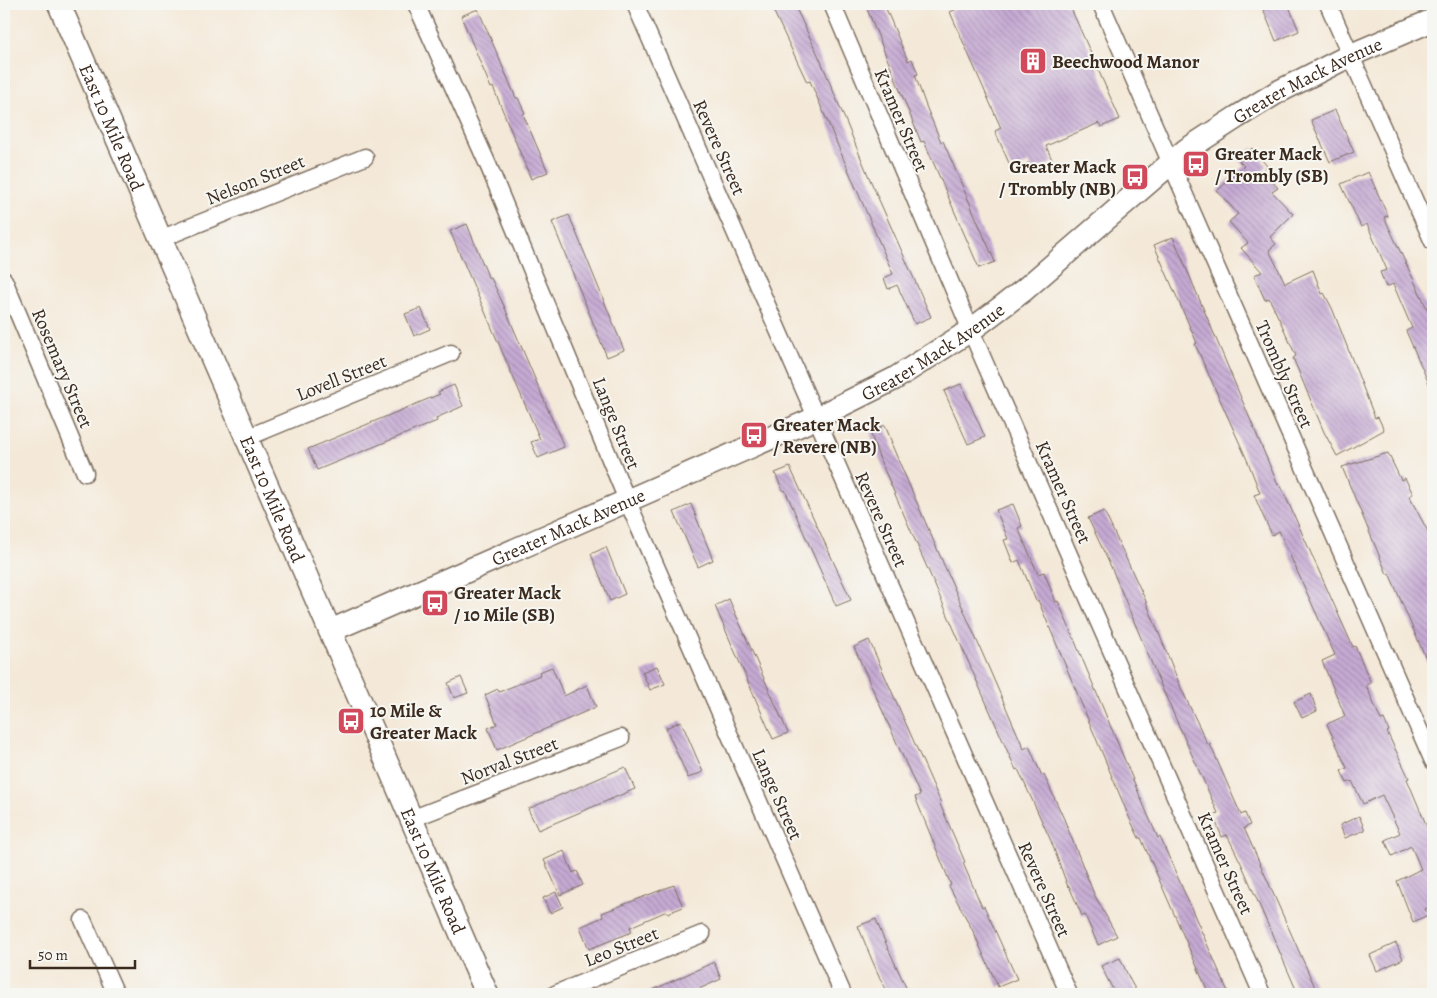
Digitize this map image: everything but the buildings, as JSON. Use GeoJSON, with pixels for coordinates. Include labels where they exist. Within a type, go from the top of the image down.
{"type":"FeatureCollection","features":[{"type":"Feature","properties":{"kind":"street","name":"East 10 Mile Road"},"geometry":{"type":"LineString","coordinates":[[59,4],[486,994]]}},
{"type":"Feature","properties":{"kind":"street","name":"Lange Street"},"geometry":{"type":"LineString","coordinates":[[416,4],[489,166],[627,500],[843,994]]}},
{"type":"Feature","properties":{"kind":"street","name":"Revere Street"},"geometry":{"type":"LineString","coordinates":[[635,4],[1069,994]]}},
{"type":"Feature","properties":{"kind":"street","name":"Kramer Street"},"geometry":{"type":"LineString","coordinates":[[832,4],[971,330],[1262,994]]}},
{"type":"Feature","properties":{"kind":"street","name":"Trombly Street"},"geometry":{"type":"LineString","coordinates":[[1100,4],[1172,163],[1433,761]]}},
{"type":"Feature","properties":{"kind":"street"},"geometry":{"type":"LineString","coordinates":[[1328,4],[1433,242]]}},
{"type":"Feature","properties":{"kind":"street","name":"Greater Mack Avenue"},"geometry":{"type":"LineString","coordinates":[[330,631],[816,418],[894,379],[971,330],[1024,290],[1186,150],[1276,93],[1351,55],[1433,20]]}},
{"type":"Feature","properties":{"kind":"street","name":"Nelson Street"},"geometry":{"type":"LineString","coordinates":[[160,239],[365,156]]}},
{"type":"Feature","properties":{"kind":"street","name":"Rosemary Street"},"geometry":{"type":"LineString","coordinates":[[4,280],[85,473]]}},
{"type":"Feature","properties":{"kind":"street","name":"Lovell Street"},"geometry":{"type":"LineString","coordinates":[[246,438],[451,353]]}},
{"type":"Feature","properties":{"kind":"street","name":"Norval Street"},"geometry":{"type":"LineString","coordinates":[[411,819],[621,738]]}},
{"type":"Feature","properties":{"kind":"street"},"geometry":{"type":"LineString","coordinates":[[83,920],[116,994]]}},
{"type":"Feature","properties":{"kind":"street","name":"Leo Street"},"geometry":{"type":"LineString","coordinates":[[556,994],[702,934]]}},
{"type":"Feature","properties":{"kind":"place","name":"Beechwood Manor"},"geometry":{"type":"Point","coordinates":[1033,61]}},
{"type":"Feature","properties":{"kind":"place","name":"Greater Mack / Trombly (SB)"},"geometry":{"type":"Point","coordinates":[1196,164]}},
{"type":"Feature","properties":{"kind":"place","name":"Greater Mack / Trombly (NB)"},"geometry":{"type":"Point","coordinates":[1135,177]}},
{"type":"Feature","properties":{"kind":"place","name":"Greater Mack / Revere (NB)"},"geometry":{"type":"Point","coordinates":[754,435]}},
{"type":"Feature","properties":{"kind":"place","name":"Greater Mack / 10 Mile (SB)"},"geometry":{"type":"Point","coordinates":[435,603]}},
{"type":"Feature","properties":{"kind":"place","name":"10 Mile & Greater Mack"},"geometry":{"type":"Point","coordinates":[351,721]}}]}
